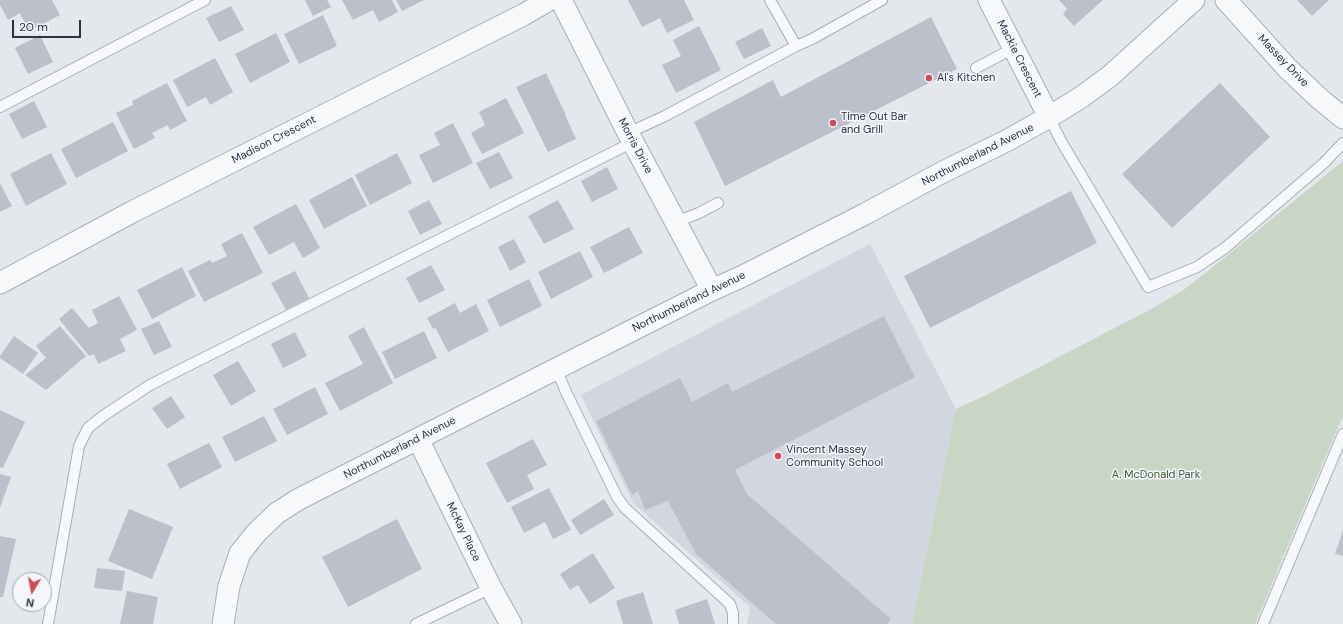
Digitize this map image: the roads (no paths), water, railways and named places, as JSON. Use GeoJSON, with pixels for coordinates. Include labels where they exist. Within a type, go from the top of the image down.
{"type":"FeatureCollection","features":[{"type":"Feature","properties":{"kind":"street","name":"Madison Crescent"},"geometry":{"type":"LineString","coordinates":[[0,283],[132,212],[523,15],[549,0]]}},
{"type":"Feature","properties":{"kind":"street","name":"Morris Drive"},"geometry":{"type":"LineString","coordinates":[[561,0],[631,138],[712,290]]}},
{"type":"Feature","properties":{"kind":"street","name":"Mackie Crescent"},"geometry":{"type":"LineString","coordinates":[[989,0],[1049,117]]}},
{"type":"Feature","properties":{"kind":"street","name":"Northumberland Avenue"},"geometry":{"type":"LineString","coordinates":[[223,624],[229,586],[240,553],[262,527],[277,513],[299,499],[556,368],[743,276],[865,214],[941,173],[1008,140],[1080,98],[1110,76],[1194,0]]}},
{"type":"Feature","properties":{"kind":"street","name":"Massey Drive"},"geometry":{"type":"LineString","coordinates":[[1226,0],[1288,69],[1343,118]]}},
{"type":"Feature","properties":{"kind":"street","name":"McKay Place"},"geometry":{"type":"LineString","coordinates":[[418,439],[491,588],[511,624]]}},
{"type":"Feature","properties":{"kind":"lane"},"geometry":{"type":"LineString","coordinates":[[0,107],[205,0]]}},
{"type":"Feature","properties":{"kind":"lane"},"geometry":{"type":"LineString","coordinates":[[770,0],[796,46]]}},
{"type":"Feature","properties":{"kind":"lane"},"geometry":{"type":"LineString","coordinates":[[48,624],[79,446],[88,428],[103,416],[150,385],[631,138],[658,119],[812,39],[882,0]]}},
{"type":"Feature","properties":{"kind":"lane"},"geometry":{"type":"LineString","coordinates":[[976,68],[1014,48]]}},
{"type":"Feature","properties":{"kind":"lane"},"geometry":{"type":"LineString","coordinates":[[1049,117],[1061,141],[1148,287],[1197,267],[1225,248],[1324,163],[1343,143]]}},
{"type":"Feature","properties":{"kind":"lane"},"geometry":{"type":"LineString","coordinates":[[675,222],[697,214],[718,203]]}},
{"type":"Feature","properties":{"kind":"lane"},"geometry":{"type":"LineString","coordinates":[[556,368],[617,496],[625,508],[730,604],[733,613],[733,624]]}},
{"type":"Feature","properties":{"kind":"lane"},"geometry":{"type":"LineString","coordinates":[[1263,624],[1343,434]]}},
{"type":"Feature","properties":{"kind":"lane"},"geometry":{"type":"LineString","coordinates":[[416,624],[491,588]]}},
{"type":"Feature","properties":{"kind":"place","name":"Al's Kitchen"},"geometry":{"type":"Point","coordinates":[929,78]}},
{"type":"Feature","properties":{"kind":"place","name":"Time Out Bar and Grill"},"geometry":{"type":"Point","coordinates":[833,123]}},
{"type":"Feature","properties":{"kind":"place","name":"Vincent Massey Community School"},"geometry":{"type":"Point","coordinates":[778,456]}},
{"type":"Feature","properties":{"kind":"park label","name":"A. McDonald Park"},"geometry":{"type":"Point","coordinates":[1156,475]}}]}
